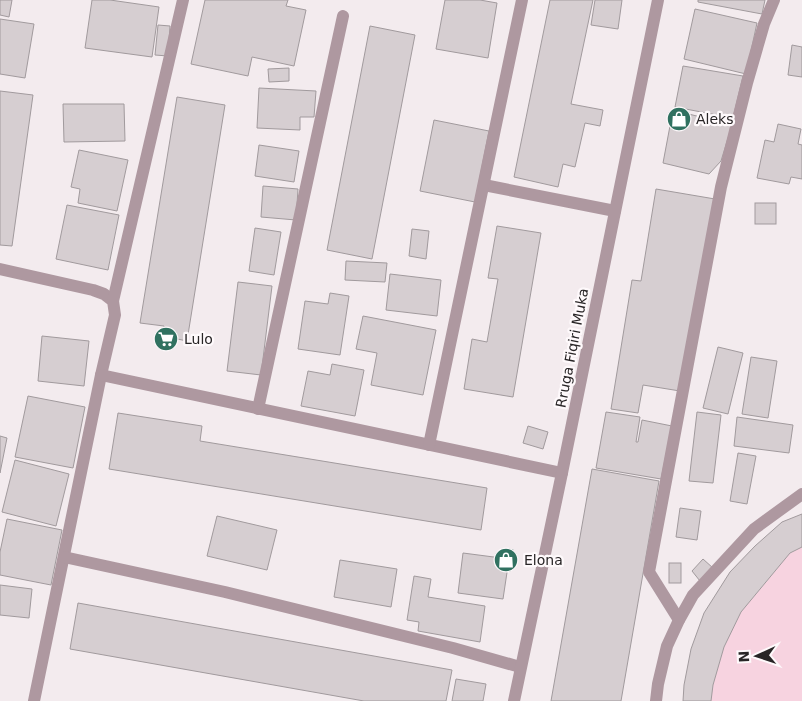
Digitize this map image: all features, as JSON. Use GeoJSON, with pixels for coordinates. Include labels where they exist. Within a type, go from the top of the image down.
{"type":"FeatureCollection","features":[{"type":"Feature","properties":{"kind":"street"},"geometry":{"type":"LineString","coordinates":[[34,701],[115,315],[113,301],[183,0]]}},
{"type":"Feature","properties":{"kind":"street"},"geometry":{"type":"LineString","coordinates":[[429,446],[522,0]]}},
{"type":"Feature","properties":{"kind":"street","name":"Rruga Fiqiri Muka"},"geometry":{"type":"LineString","coordinates":[[514,701],[658,0]]}},
{"type":"Feature","properties":{"kind":"street"},"geometry":{"type":"LineString","coordinates":[[679,620],[649,572],[721,186],[747,83],[764,24],[774,0]]}},
{"type":"Feature","properties":{"kind":"street"},"geometry":{"type":"LineString","coordinates":[[258,409],[343,16]]}},
{"type":"Feature","properties":{"kind":"street"},"geometry":{"type":"LineString","coordinates":[[484,185],[615,211]]}},
{"type":"Feature","properties":{"kind":"street"},"geometry":{"type":"LineString","coordinates":[[0,270],[93,290],[104,294],[113,301]]}},
{"type":"Feature","properties":{"kind":"street"},"geometry":{"type":"LineString","coordinates":[[101,375],[562,474]]}},
{"type":"Feature","properties":{"kind":"street"},"geometry":{"type":"LineString","coordinates":[[656,701],[667,646],[692,595],[754,529],[802,494]]}},
{"type":"Feature","properties":{"kind":"street"},"geometry":{"type":"LineString","coordinates":[[64,557],[225,592],[453,648],[520,667]]}},
{"type":"Feature","properties":{"kind":"shaded area"},"geometry":{"type":"Polygon","coordinates":[[[802,547],[802,701],[711,701],[713,685],[724,647],[741,612],[790,553],[802,547]]]}},
{"type":"Feature","properties":{"kind":"building"},"geometry":{"type":"Polygon","coordinates":[[[0,0],[12,0],[9,17],[0,15],[0,0]]]}},
{"type":"Feature","properties":{"kind":"building"},"geometry":{"type":"Polygon","coordinates":[[[92,0],[110,0],[159,7],[152,57],[85,48],[92,0]]]}},
{"type":"Feature","properties":{"kind":"building"},"geometry":{"type":"Polygon","coordinates":[[[205,0],[288,0],[286,6],[306,10],[294,66],[252,57],[248,76],[191,64],[205,0]]]}},
{"type":"Feature","properties":{"kind":"building"},"geometry":{"type":"Polygon","coordinates":[[[445,0],[480,0],[497,3],[488,58],[436,49],[445,0]]]}},
{"type":"Feature","properties":{"kind":"building"},"geometry":{"type":"Polygon","coordinates":[[[550,0],[593,0],[571,104],[603,110],[600,126],[585,123],[575,167],[563,164],[558,187],[514,177],[550,0]]]}},
{"type":"Feature","properties":{"kind":"building"},"geometry":{"type":"Polygon","coordinates":[[[595,0],[622,0],[618,29],[591,25],[595,0]]]}},
{"type":"Feature","properties":{"kind":"building"},"geometry":{"type":"Polygon","coordinates":[[[698,0],[765,0],[762,14],[698,2],[698,0]]]}},
{"type":"Feature","properties":{"kind":"building"},"geometry":{"type":"Polygon","coordinates":[[[695,9],[757,23],[746,74],[684,59],[695,9]]]}},
{"type":"Feature","properties":{"kind":"building"},"geometry":{"type":"Polygon","coordinates":[[[0,19],[34,24],[25,78],[0,74],[0,19]]]}},
{"type":"Feature","properties":{"kind":"building"},"geometry":{"type":"Polygon","coordinates":[[[158,25],[170,26],[168,56],[155,55],[158,25]]]}},
{"type":"Feature","properties":{"kind":"building"},"geometry":{"type":"Polygon","coordinates":[[[370,26],[415,35],[372,259],[327,250],[370,26]]]}},
{"type":"Feature","properties":{"kind":"building"},"geometry":{"type":"Polygon","coordinates":[[[792,45],[802,47],[802,77],[788,75],[792,45]]]}},
{"type":"Feature","properties":{"kind":"building"},"geometry":{"type":"Polygon","coordinates":[[[683,66],[743,76],[733,118],[675,107],[683,66]]]}},
{"type":"Feature","properties":{"kind":"building"},"geometry":{"type":"Polygon","coordinates":[[[289,68],[289,81],[269,82],[268,69],[289,68]]]}},
{"type":"Feature","properties":{"kind":"building"},"geometry":{"type":"Polygon","coordinates":[[[259,88],[316,91],[314,117],[300,117],[300,130],[257,128],[259,88]]]}},
{"type":"Feature","properties":{"kind":"building"},"geometry":{"type":"Polygon","coordinates":[[[0,91],[33,95],[12,246],[0,245],[0,91]]]}},
{"type":"Feature","properties":{"kind":"building"},"geometry":{"type":"Polygon","coordinates":[[[177,97],[225,105],[187,341],[163,336],[164,326],[140,323],[177,97]]]}},
{"type":"Feature","properties":{"kind":"building"},"geometry":{"type":"Polygon","coordinates":[[[63,104],[124,104],[125,141],[64,142],[63,104]]]}},
{"type":"Feature","properties":{"kind":"building"},"geometry":{"type":"Polygon","coordinates":[[[673,110],[732,125],[721,161],[709,174],[663,163],[673,110]]]}},
{"type":"Feature","properties":{"kind":"building"},"geometry":{"type":"Polygon","coordinates":[[[434,120],[489,131],[475,202],[420,191],[434,120]]]}},
{"type":"Feature","properties":{"kind":"building"},"geometry":{"type":"Polygon","coordinates":[[[778,124],[801,129],[798,144],[802,145],[802,179],[791,177],[789,184],[757,178],[765,140],[774,142],[778,124]]]}},
{"type":"Feature","properties":{"kind":"building"},"geometry":{"type":"Polygon","coordinates":[[[259,145],[299,151],[294,182],[255,176],[259,145]]]}},
{"type":"Feature","properties":{"kind":"building"},"geometry":{"type":"Polygon","coordinates":[[[79,150],[128,160],[117,211],[78,203],[80,189],[71,187],[79,150]]]}},
{"type":"Feature","properties":{"kind":"building"},"geometry":{"type":"Polygon","coordinates":[[[263,186],[298,189],[296,220],[261,217],[263,186]]]}},
{"type":"Feature","properties":{"kind":"building"},"geometry":{"type":"Polygon","coordinates":[[[656,189],[715,199],[680,391],[643,385],[638,413],[611,409],[632,280],[641,281],[656,189]]]}},
{"type":"Feature","properties":{"kind":"building"},"geometry":{"type":"Polygon","coordinates":[[[755,203],[776,203],[776,224],[755,224],[755,203]]]}},
{"type":"Feature","properties":{"kind":"building"},"geometry":{"type":"Polygon","coordinates":[[[67,205],[119,215],[108,270],[56,259],[67,205]]]}},
{"type":"Feature","properties":{"kind":"building"},"geometry":{"type":"Polygon","coordinates":[[[497,226],[541,233],[513,397],[464,389],[472,339],[487,342],[498,279],[488,278],[497,226]]]}},
{"type":"Feature","properties":{"kind":"building"},"geometry":{"type":"Polygon","coordinates":[[[255,228],[281,232],[274,275],[249,271],[255,228]]]}},
{"type":"Feature","properties":{"kind":"building"},"geometry":{"type":"Polygon","coordinates":[[[412,229],[429,231],[426,259],[409,256],[412,229]]]}},
{"type":"Feature","properties":{"kind":"building"},"geometry":{"type":"Polygon","coordinates":[[[346,261],[387,263],[385,282],[345,280],[346,261]]]}},
{"type":"Feature","properties":{"kind":"building"},"geometry":{"type":"Polygon","coordinates":[[[390,274],[441,280],[437,316],[386,310],[390,274]]]}},
{"type":"Feature","properties":{"kind":"building"},"geometry":{"type":"Polygon","coordinates":[[[238,282],[272,286],[261,375],[227,371],[238,282]]]}},
{"type":"Feature","properties":{"kind":"building"},"geometry":{"type":"Polygon","coordinates":[[[330,293],[349,296],[340,355],[298,349],[305,301],[328,304],[330,293]]]}},
{"type":"Feature","properties":{"kind":"building"},"geometry":{"type":"Polygon","coordinates":[[[363,316],[436,330],[423,395],[371,385],[377,353],[356,349],[363,316]]]}},
{"type":"Feature","properties":{"kind":"building"},"geometry":{"type":"Polygon","coordinates":[[[42,336],[89,341],[84,386],[38,381],[42,336]]]}},
{"type":"Feature","properties":{"kind":"building"},"geometry":{"type":"Polygon","coordinates":[[[718,347],[743,353],[728,414],[703,408],[718,347]]]}},
{"type":"Feature","properties":{"kind":"building"},"geometry":{"type":"Polygon","coordinates":[[[751,357],[777,361],[768,418],[742,414],[751,357]]]}},
{"type":"Feature","properties":{"kind":"building"},"geometry":{"type":"Polygon","coordinates":[[[332,364],[364,370],[355,416],[301,406],[308,371],[330,375],[332,364]]]}},
{"type":"Feature","properties":{"kind":"building"},"geometry":{"type":"Polygon","coordinates":[[[28,396],[85,407],[73,468],[15,457],[28,396]]]}},
{"type":"Feature","properties":{"kind":"building"},"geometry":{"type":"Polygon","coordinates":[[[606,412],[640,417],[636,442],[638,442],[642,420],[672,426],[661,479],[596,468],[606,412]]]}},
{"type":"Feature","properties":{"kind":"building"},"geometry":{"type":"Polygon","coordinates":[[[697,412],[721,415],[713,483],[689,481],[697,412]]]}},
{"type":"Feature","properties":{"kind":"building"},"geometry":{"type":"Polygon","coordinates":[[[118,413],[202,426],[200,441],[487,488],[481,530],[109,469],[118,413]]]}},
{"type":"Feature","properties":{"kind":"building"},"geometry":{"type":"Polygon","coordinates":[[[737,417],[793,425],[789,453],[734,446],[737,417]]]}},
{"type":"Feature","properties":{"kind":"building"},"geometry":{"type":"Polygon","coordinates":[[[528,426],[548,432],[543,449],[523,443],[528,426]]]}},
{"type":"Feature","properties":{"kind":"building"},"geometry":{"type":"Polygon","coordinates":[[[0,436],[7,438],[0,473],[0,436]]]}},
{"type":"Feature","properties":{"kind":"building"},"geometry":{"type":"Polygon","coordinates":[[[738,453],[756,456],[747,504],[730,501],[738,453]]]}},
{"type":"Feature","properties":{"kind":"building"},"geometry":{"type":"Polygon","coordinates":[[[15,460],[69,474],[56,526],[2,512],[15,460]]]}},
{"type":"Feature","properties":{"kind":"building"},"geometry":{"type":"Polygon","coordinates":[[[592,469],[659,481],[621,701],[551,701],[592,469]]]}},
{"type":"Feature","properties":{"kind":"building"},"geometry":{"type":"Polygon","coordinates":[[[680,508],[701,511],[697,540],[676,537],[680,508]]]}},
{"type":"Feature","properties":{"kind":"building"},"geometry":{"type":"Polygon","coordinates":[[[802,514],[802,547],[790,553],[741,612],[724,647],[713,685],[711,701],[683,701],[691,649],[704,613],[730,572],[782,522],[802,514]]]}},
{"type":"Feature","properties":{"kind":"building"},"geometry":{"type":"Polygon","coordinates":[[[217,516],[277,530],[267,570],[207,556],[217,516]]]}},
{"type":"Feature","properties":{"kind":"building"},"geometry":{"type":"Polygon","coordinates":[[[7,519],[62,530],[51,585],[0,575],[0,552],[7,519]]]}},
{"type":"Feature","properties":{"kind":"building"},"geometry":{"type":"Polygon","coordinates":[[[463,553],[509,559],[503,599],[458,593],[463,553]]]}},
{"type":"Feature","properties":{"kind":"building"},"geometry":{"type":"Polygon","coordinates":[[[703,559],[713,568],[700,581],[692,571],[703,559]]]}},
{"type":"Feature","properties":{"kind":"building"},"geometry":{"type":"Polygon","coordinates":[[[340,560],[397,569],[391,607],[334,597],[340,560]]]}},
{"type":"Feature","properties":{"kind":"building"},"geometry":{"type":"Polygon","coordinates":[[[669,563],[681,563],[681,583],[669,583],[669,563]]]}},
{"type":"Feature","properties":{"kind":"building"},"geometry":{"type":"Polygon","coordinates":[[[414,576],[431,579],[428,597],[485,606],[480,642],[418,631],[419,622],[407,620],[414,576]]]}},
{"type":"Feature","properties":{"kind":"building"},"geometry":{"type":"Polygon","coordinates":[[[0,585],[32,589],[29,618],[0,615],[0,585]]]}},
{"type":"Feature","properties":{"kind":"building"},"geometry":{"type":"Polygon","coordinates":[[[78,603],[452,670],[446,701],[364,701],[70,649],[78,603]]]}},
{"type":"Feature","properties":{"kind":"building"},"geometry":{"type":"Polygon","coordinates":[[[456,679],[486,684],[483,701],[452,701],[456,679]]]}},
{"type":"Feature","properties":{"kind":"place","name":"Aleks"},"geometry":{"type":"Point","coordinates":[679,119]}},
{"type":"Feature","properties":{"kind":"place","name":"Lulo"},"geometry":{"type":"Point","coordinates":[166,339]}},
{"type":"Feature","properties":{"kind":"place","name":"Elona"},"geometry":{"type":"Point","coordinates":[506,560]}}]}
